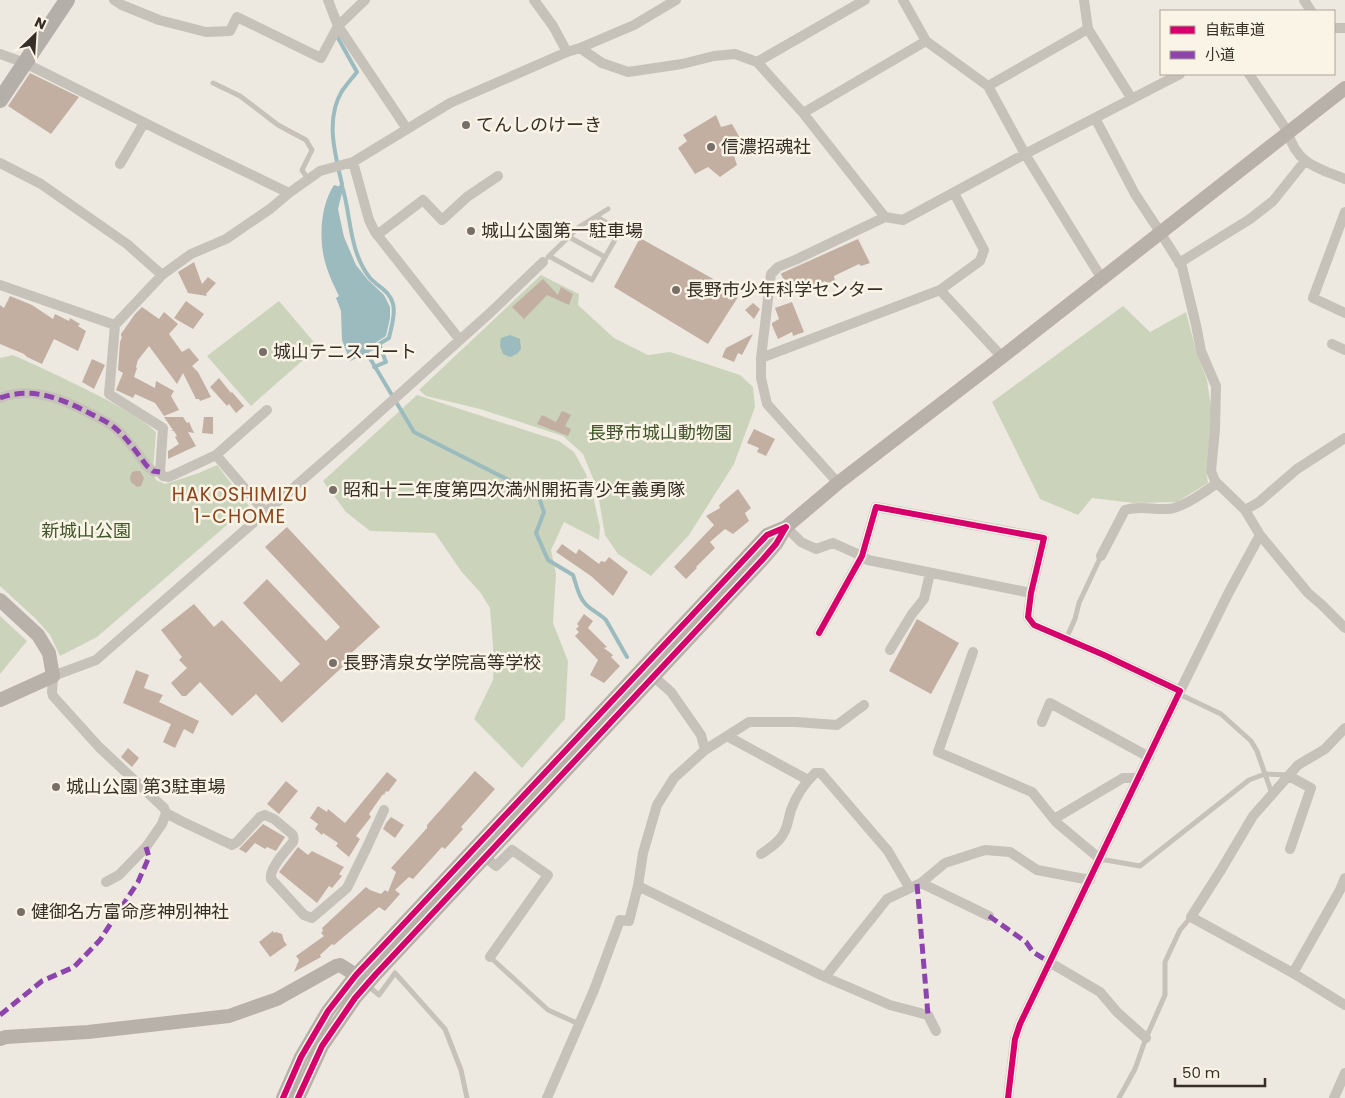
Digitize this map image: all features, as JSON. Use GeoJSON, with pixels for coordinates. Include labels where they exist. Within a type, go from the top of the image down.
{"type":"FeatureCollection","features":[{"type":"Feature","properties":{"kind":"main road"},"geometry":{"type":"LineString","coordinates":[[0,100],[67,0]]}},
{"type":"Feature","properties":{"kind":"street"},"geometry":{"type":"LineString","coordinates":[[114,0],[159,20],[206,32],[230,31],[237,17],[321,58],[338,26],[365,0]]}},
{"type":"Feature","properties":{"kind":"street"},"geometry":{"type":"LineString","coordinates":[[328,0],[338,26],[407,129]]}},
{"type":"Feature","properties":{"kind":"street"},"geometry":{"type":"LineString","coordinates":[[534,0],[553,26],[567,52]]}},
{"type":"Feature","properties":{"kind":"street"},"geometry":{"type":"LineString","coordinates":[[160,472],[163,428],[109,394],[115,325],[162,275],[191,254],[226,239],[320,171],[352,162],[450,103],[634,25],[676,0]]}},
{"type":"Feature","properties":{"kind":"street"},"geometry":{"type":"LineString","coordinates":[[756,62],[865,0]]}},
{"type":"Feature","properties":{"kind":"street"},"geometry":{"type":"LineString","coordinates":[[902,0],[926,41],[988,86],[1025,154],[1102,279]]}},
{"type":"Feature","properties":{"kind":"street"},"geometry":{"type":"LineString","coordinates":[[1084,0],[1088,29],[1132,99]]}},
{"type":"Feature","properties":{"kind":"street"},"geometry":{"type":"LineString","coordinates":[[988,86],[1088,29]]}},
{"type":"Feature","properties":{"kind":"street"},"geometry":{"type":"LineString","coordinates":[[803,113],[926,41]]}},
{"type":"Feature","properties":{"kind":"street"},"geometry":{"type":"LineString","coordinates":[[580,48],[602,63],[628,72],[682,64],[714,56],[735,54],[756,62],[803,113],[885,217]]}},
{"type":"Feature","properties":{"kind":"street"},"geometry":{"type":"LineString","coordinates":[[0,54],[25,63],[289,193]]}},
{"type":"Feature","properties":{"kind":"street"},"geometry":{"type":"LineString","coordinates":[[838,482],[767,404],[761,378],[761,358],[770,274],[778,267],[885,217],[902,220],[1178,75]]}},
{"type":"Feature","properties":{"kind":"street"},"geometry":{"type":"LineString","coordinates":[[1250,75],[1288,132],[1297,152],[1305,161],[1308,164],[1345,179]]}},
{"type":"Feature","properties":{"kind":"street"},"geometry":{"type":"LineString","coordinates":[[283,1098],[301,1057],[328,1011],[356,975],[767,535],[786,527],[838,482],[1002,357],[1345,88]]}},
{"type":"Feature","properties":{"kind":"street"},"geometry":{"type":"LineString","coordinates":[[1095,118],[1135,194],[1182,267],[1201,351],[1216,386],[1215,430],[1211,471],[1214,481],[1245,510],[1260,535],[1308,594],[1345,628]]}},
{"type":"Feature","properties":{"kind":"street"},"geometry":{"type":"LineString","coordinates":[[120,164],[144,123]]}},
{"type":"Feature","properties":{"kind":"street"},"geometry":{"type":"LineString","coordinates":[[1180,264],[1250,219],[1273,201],[1305,161]]}},
{"type":"Feature","properties":{"kind":"street"},"geometry":{"type":"LineString","coordinates":[[352,162],[369,220],[377,235],[460,340]]}},
{"type":"Feature","properties":{"kind":"street"},"geometry":{"type":"LineString","coordinates":[[0,163],[42,184],[126,244],[162,275]]}},
{"type":"Feature","properties":{"kind":"street"},"geometry":{"type":"LineString","coordinates":[[377,235],[423,200],[442,220],[467,197],[498,176]]}},
{"type":"Feature","properties":{"kind":"street"},"geometry":{"type":"LineString","coordinates":[[761,358],[940,290],[980,261],[984,250],[954,193]]}},
{"type":"Feature","properties":{"kind":"street"},"geometry":{"type":"LineString","coordinates":[[1345,212],[1313,298],[1345,313]]}},
{"type":"Feature","properties":{"kind":"street"},"geometry":{"type":"LineString","coordinates":[[0,700],[53,676],[96,660],[354,435],[460,340],[546,259]]}},
{"type":"Feature","properties":{"kind":"street"},"geometry":{"type":"LineString","coordinates":[[0,285],[115,325]]}},
{"type":"Feature","properties":{"kind":"street"},"geometry":{"type":"LineString","coordinates":[[940,290],[1002,357]]}},
{"type":"Feature","properties":{"kind":"street"},"geometry":{"type":"LineString","coordinates":[[1332,344],[1345,350]]}},
{"type":"Feature","properties":{"kind":"street"},"geometry":{"type":"LineString","coordinates":[[0,398],[8,395],[30,393],[53,397],[78,407],[114,427],[147,466],[153,471],[170,477],[216,454],[267,410]]}},
{"type":"Feature","properties":{"kind":"street"},"geometry":{"type":"LineString","coordinates":[[1245,510],[1259,502],[1297,469],[1345,438]]}},
{"type":"Feature","properties":{"kind":"street"},"geometry":{"type":"LineString","coordinates":[[216,454],[265,512]]}},
{"type":"Feature","properties":{"kind":"street"},"geometry":{"type":"LineString","coordinates":[[1101,556],[1125,510],[1135,507],[1170,509],[1194,499],[1217,483]]}},
{"type":"Feature","properties":{"kind":"street"},"geometry":{"type":"LineString","coordinates":[[819,633],[862,556],[876,507],[1044,538],[1031,594],[1028,618],[1034,626],[1104,655],[1180,692]]}},
{"type":"Feature","properties":{"kind":"street"},"geometry":{"type":"LineString","coordinates":[[786,527],[801,542],[816,549],[833,543],[868,560],[1031,594]]}},
{"type":"Feature","properties":{"kind":"street"},"geometry":{"type":"LineString","coordinates":[[298,1098],[322,1046],[367,984],[763,559],[776,544],[786,527]]}},
{"type":"Feature","properties":{"kind":"street"},"geometry":{"type":"LineString","coordinates":[[1008,1098],[1020,1024],[1229,592],[1260,535]]}},
{"type":"Feature","properties":{"kind":"street"},"geometry":{"type":"LineString","coordinates":[[890,650],[912,614],[924,599],[930,573]]}},
{"type":"Feature","properties":{"kind":"street"},"geometry":{"type":"LineString","coordinates":[[0,600],[38,635],[49,653],[53,676],[53,696],[99,747],[164,808],[166,813],[181,822],[232,845],[260,817],[265,815],[294,836],[293,842],[272,870],[270,876],[304,915],[312,918],[347,888],[384,810]]}},
{"type":"Feature","properties":{"kind":"street"},"geometry":{"type":"LineString","coordinates":[[973,652],[938,752],[1032,792],[1054,819],[1100,859]]}},
{"type":"Feature","properties":{"kind":"street"},"geometry":{"type":"LineString","coordinates":[[653,676],[671,692],[701,736],[705,750]]}},
{"type":"Feature","properties":{"kind":"street"},"geometry":{"type":"LineString","coordinates":[[1042,722],[1050,703],[1149,757]]}},
{"type":"Feature","properties":{"kind":"street"},"geometry":{"type":"LineString","coordinates":[[547,1098],[594,990],[620,920],[629,921],[638,886],[643,853],[657,805],[674,778],[705,750],[749,722],[796,722],[837,725],[864,705]]}},
{"type":"Feature","properties":{"kind":"street"},"geometry":{"type":"LineString","coordinates":[[1345,728],[1325,749],[1298,765],[1253,816],[1191,917],[1293,973],[1345,1005]]}},
{"type":"Feature","properties":{"kind":"street"},"geometry":{"type":"LineString","coordinates":[[727,736],[808,780]]}},
{"type":"Feature","properties":{"kind":"street"},"geometry":{"type":"LineString","coordinates":[[761,854],[777,843],[783,835],[791,809],[808,780],[815,772],[821,773],[888,851],[910,887]]}},
{"type":"Feature","properties":{"kind":"street"},"geometry":{"type":"LineString","coordinates":[[1289,776],[1311,788],[1290,849]]}},
{"type":"Feature","properties":{"kind":"street"},"geometry":{"type":"LineString","coordinates":[[1054,819],[1123,778],[1139,778]]}},
{"type":"Feature","properties":{"kind":"street"},"geometry":{"type":"LineString","coordinates":[[106,882],[119,875],[146,847],[162,824],[166,813]]}},
{"type":"Feature","properties":{"kind":"street"},"geometry":{"type":"LineString","coordinates":[[485,857],[496,866],[512,850],[548,875],[490,957]]}},
{"type":"Feature","properties":{"kind":"street"},"geometry":{"type":"LineString","coordinates":[[825,977],[887,899],[921,883],[945,863],[985,850],[1010,852],[1037,870],[1090,880]]}},
{"type":"Feature","properties":{"kind":"street"},"geometry":{"type":"LineString","coordinates":[[1293,973],[1345,878]]}},
{"type":"Feature","properties":{"kind":"street"},"geometry":{"type":"LineString","coordinates":[[921,883],[989,916]]}},
{"type":"Feature","properties":{"kind":"street"},"geometry":{"type":"LineString","coordinates":[[638,886],[825,977],[890,1006],[928,1015],[936,1031]]}},
{"type":"Feature","properties":{"kind":"street"},"geometry":{"type":"LineString","coordinates":[[1050,962],[1100,992],[1117,1012],[1146,1038]]}},
{"type":"Feature","properties":{"kind":"street"},"geometry":{"type":"LineString","coordinates":[[0,1039],[6,1037],[88,1032],[229,1016],[277,999],[340,965],[367,984]]}},
{"type":"Feature","properties":{"kind":"street"},"geometry":{"type":"LineString","coordinates":[[1334,1098],[1345,1073]]}},
{"type":"Feature","properties":{"kind":"lane"},"geometry":{"type":"LineString","coordinates":[[213,82],[240,96],[278,125],[306,140],[312,150],[302,170],[308,179]]}},
{"type":"Feature","properties":{"kind":"lane"},"geometry":{"type":"LineString","coordinates":[[597,217],[620,231],[592,280],[546,259],[579,227],[608,209]]}},
{"type":"Feature","properties":{"kind":"lane"},"geometry":{"type":"LineString","coordinates":[[569,237],[605,257]]}},
{"type":"Feature","properties":{"kind":"lane"},"geometry":{"type":"LineString","coordinates":[[1066,639],[1076,619],[1079,603],[1101,556]]}},
{"type":"Feature","properties":{"kind":"lane"},"geometry":{"type":"LineString","coordinates":[[1180,692],[1221,714],[1251,741],[1257,751],[1272,794]]}},
{"type":"Feature","properties":{"kind":"lane"},"geometry":{"type":"LineString","coordinates":[[1100,859],[1140,866],[1249,780],[1265,774],[1289,776]]}},
{"type":"Feature","properties":{"kind":"lane"},"geometry":{"type":"LineString","coordinates":[[1119,1098],[1135,1069],[1165,995],[1165,962],[1180,930],[1191,917]]}},
{"type":"Feature","properties":{"kind":"lane"},"geometry":{"type":"LineString","coordinates":[[490,957],[548,1010],[579,1024]]}},
{"type":"Feature","properties":{"kind":"lane"},"geometry":{"type":"LineString","coordinates":[[367,984],[380,995],[395,973],[445,1029],[460,1070],[467,1098]]}},
{"type":"Feature","properties":{"kind":"green space","name":"長野市城山動物園"},"geometry":{"type":"Polygon","coordinates":[[[541,275],[579,294],[578,305],[614,338],[648,355],[670,352],[740,375],[753,387],[755,407],[734,464],[689,535],[651,576],[618,554],[605,535],[597,488],[583,454],[563,436],[480,409],[426,396],[419,390],[541,275]]]}},
{"type":"Feature","properties":{"kind":"green space","name":"城山テニスコート"},"geometry":{"type":"Polygon","coordinates":[[[279,301],[318,347],[251,406],[207,356],[279,301]]]}},
{"type":"Feature","properties":{"kind":"green space"},"geometry":{"type":"Polygon","coordinates":[[[1123,306],[1150,332],[1186,312],[1196,351],[1207,380],[1212,414],[1206,470],[1208,483],[1177,502],[1134,503],[1092,498],[1078,515],[1040,499],[992,402],[1123,306]]]}},
{"type":"Feature","properties":{"kind":"green space","name":"新城山公園"},"geometry":{"type":"Polygon","coordinates":[[[13,355],[113,403],[151,427],[156,432],[153,471],[156,480],[165,484],[217,465],[249,506],[97,637],[60,656],[50,635],[36,619],[0,586],[0,358],[13,355]]]}},
{"type":"Feature","properties":{"kind":"green space"},"geometry":{"type":"Polygon","coordinates":[[[417,395],[559,441],[574,452],[586,474],[593,496],[600,527],[599,540],[564,522],[551,550],[556,574],[553,623],[568,661],[565,719],[522,768],[474,719],[493,680],[494,659],[490,608],[480,592],[461,571],[435,533],[370,531],[346,512],[323,481],[417,395]]]}},
{"type":"Feature","properties":{"kind":"green space"},"geometry":{"type":"Polygon","coordinates":[[[0,616],[27,641],[0,674],[0,616]]]}},
{"type":"Feature","properties":{"kind":"water"},"geometry":{"type":"Polygon","coordinates":[[[334,185],[341,187],[342,193],[338,209],[344,237],[356,265],[384,295],[390,307],[390,318],[386,336],[375,343],[378,348],[350,361],[342,340],[341,311],[336,298],[339,296],[332,282],[322,249],[322,220],[326,202],[334,185]]]}},
{"type":"Feature","properties":{"kind":"water"},"geometry":{"type":"Polygon","coordinates":[[[510,335],[520,339],[521,349],[517,354],[510,357],[503,354],[500,346],[501,338],[510,335]]]}},
{"type":"Feature","properties":{"kind":"building"},"geometry":{"type":"Polygon","coordinates":[[[30,73],[79,97],[51,134],[8,106],[30,73]]]}},
{"type":"Feature","properties":{"kind":"building","name":"信濃招魂社"},"geometry":{"type":"Polygon","coordinates":[[[716,115],[721,127],[732,124],[744,145],[733,153],[737,165],[720,177],[708,167],[695,174],[678,148],[687,141],[683,135],[716,115]]]}},
{"type":"Feature","properties":{"kind":"building","name":"長野市少年科学センター"},"geometry":{"type":"Polygon","coordinates":[[[640,238],[740,294],[708,344],[614,287],[640,238]]]}},
{"type":"Feature","properties":{"kind":"building"},"geometry":{"type":"Polygon","coordinates":[[[858,239],[870,263],[861,266],[859,264],[834,276],[835,281],[817,283],[790,294],[782,273],[858,239]]]}},
{"type":"Feature","properties":{"kind":"building"},"geometry":{"type":"Polygon","coordinates":[[[194,262],[202,284],[208,277],[216,283],[206,294],[207,296],[188,293],[178,272],[194,262]]]}},
{"type":"Feature","properties":{"kind":"building"},"geometry":{"type":"Polygon","coordinates":[[[543,279],[558,295],[561,287],[573,294],[569,305],[547,295],[524,319],[512,307],[543,279]]]}},
{"type":"Feature","properties":{"kind":"building"},"geometry":{"type":"Polygon","coordinates":[[[10,296],[32,305],[53,319],[55,314],[69,321],[70,318],[80,324],[78,326],[86,331],[78,351],[54,339],[42,364],[0,344],[0,305],[4,308],[10,296]]]}},
{"type":"Feature","properties":{"kind":"building"},"geometry":{"type":"Polygon","coordinates":[[[186,301],[204,314],[193,329],[174,318],[186,301]]]}},
{"type":"Feature","properties":{"kind":"building"},"geometry":{"type":"Polygon","coordinates":[[[792,302],[804,332],[793,336],[792,332],[778,339],[772,325],[772,323],[779,319],[775,308],[792,302]]]}},
{"type":"Feature","properties":{"kind":"building"},"geometry":{"type":"Polygon","coordinates":[[[753,303],[760,309],[754,319],[745,310],[753,303]]]}},
{"type":"Feature","properties":{"kind":"building"},"geometry":{"type":"Polygon","coordinates":[[[142,307],[159,319],[164,312],[178,324],[169,334],[182,352],[189,348],[199,360],[192,366],[198,372],[211,397],[200,401],[196,399],[183,373],[177,384],[149,346],[138,360],[134,377],[155,388],[156,381],[174,391],[171,396],[179,410],[164,416],[155,403],[135,394],[133,398],[116,390],[123,373],[118,370],[121,334],[142,307]]]}},
{"type":"Feature","properties":{"kind":"building"},"geometry":{"type":"Polygon","coordinates":[[[753,334],[742,355],[738,353],[734,362],[722,357],[726,348],[753,334]]]}},
{"type":"Feature","properties":{"kind":"building"},"geometry":{"type":"Polygon","coordinates":[[[92,359],[105,365],[94,389],[82,382],[92,359]]]}},
{"type":"Feature","properties":{"kind":"building"},"geometry":{"type":"Polygon","coordinates":[[[219,378],[244,406],[236,413],[210,387],[219,378]]]}},
{"type":"Feature","properties":{"kind":"building"},"geometry":{"type":"Polygon","coordinates":[[[562,411],[571,415],[565,426],[571,429],[568,436],[537,424],[542,415],[556,422],[562,411]]]}},
{"type":"Feature","properties":{"kind":"building"},"geometry":{"type":"Polygon","coordinates":[[[164,417],[183,417],[187,423],[189,422],[194,433],[188,432],[196,446],[168,459],[168,451],[179,444],[175,437],[177,436],[174,431],[171,431],[173,430],[164,417]]]}},
{"type":"Feature","properties":{"kind":"building"},"geometry":{"type":"Polygon","coordinates":[[[204,417],[213,417],[213,434],[202,433],[204,417]]]}},
{"type":"Feature","properties":{"kind":"building"},"geometry":{"type":"Polygon","coordinates":[[[754,429],[775,439],[766,456],[757,452],[759,448],[747,443],[754,429]]]}},
{"type":"Feature","properties":{"kind":"building"},"geometry":{"type":"Polygon","coordinates":[[[140,471],[144,478],[141,486],[137,487],[131,482],[130,477],[132,472],[140,471]]]}},
{"type":"Feature","properties":{"kind":"building"},"geometry":{"type":"Polygon","coordinates":[[[738,489],[751,508],[745,513],[749,521],[733,534],[725,529],[710,542],[715,548],[686,579],[674,567],[714,525],[706,516],[720,508],[719,505],[738,489]]]}},
{"type":"Feature","properties":{"kind":"building"},"geometry":{"type":"Polygon","coordinates":[[[287,527],[380,627],[348,656],[351,659],[282,723],[256,694],[232,716],[200,682],[186,696],[182,696],[171,683],[187,668],[179,660],[182,657],[161,630],[194,604],[214,627],[222,620],[281,682],[300,664],[243,603],[267,579],[326,641],[340,627],[265,547],[287,527]]]}},
{"type":"Feature","properties":{"kind":"building"},"geometry":{"type":"Polygon","coordinates":[[[562,544],[576,554],[579,549],[599,564],[601,561],[605,562],[609,557],[628,572],[613,596],[591,576],[556,552],[562,544]]]}},
{"type":"Feature","properties":{"kind":"building"},"geometry":{"type":"Polygon","coordinates":[[[584,614],[593,621],[588,628],[607,647],[604,648],[613,655],[611,657],[620,666],[604,683],[590,675],[598,660],[575,636],[579,632],[576,629],[579,626],[577,624],[584,614]]]}},
{"type":"Feature","properties":{"kind":"building"},"geometry":{"type":"Polygon","coordinates":[[[917,619],[959,643],[931,694],[889,671],[917,619]]]}},
{"type":"Feature","properties":{"kind":"building"},"geometry":{"type":"Polygon","coordinates":[[[136,670],[149,675],[144,688],[163,695],[159,702],[199,721],[193,734],[184,729],[175,748],[163,742],[171,724],[123,703],[136,670]]]}},
{"type":"Feature","properties":{"kind":"building"},"geometry":{"type":"Polygon","coordinates":[[[128,748],[139,758],[132,767],[121,757],[128,748]]]}},
{"type":"Feature","properties":{"kind":"building"},"geometry":{"type":"Polygon","coordinates":[[[475,771],[495,789],[461,827],[463,829],[445,849],[442,847],[413,879],[409,877],[395,890],[400,894],[385,911],[379,907],[334,945],[332,944],[320,955],[321,957],[294,972],[299,960],[296,956],[324,936],[321,933],[323,931],[322,928],[366,887],[381,894],[385,890],[388,892],[396,872],[391,868],[475,771]]]}},
{"type":"Feature","properties":{"kind":"building"},"geometry":{"type":"Polygon","coordinates":[[[387,772],[397,780],[388,792],[386,791],[383,794],[369,814],[371,817],[356,836],[360,839],[349,857],[336,846],[338,843],[315,829],[318,824],[310,818],[318,806],[327,812],[328,809],[345,823],[387,772]]]}},
{"type":"Feature","properties":{"kind":"building"},"geometry":{"type":"Polygon","coordinates":[[[286,781],[298,791],[279,814],[267,804],[286,781]]]}},
{"type":"Feature","properties":{"kind":"building"},"geometry":{"type":"Polygon","coordinates":[[[391,817],[404,825],[395,838],[383,829],[391,817]]]}},
{"type":"Feature","properties":{"kind":"building"},"geometry":{"type":"Polygon","coordinates":[[[263,824],[285,837],[276,851],[267,847],[265,849],[255,843],[246,853],[239,849],[263,824]]]}},
{"type":"Feature","properties":{"kind":"building"},"geometry":{"type":"Polygon","coordinates":[[[298,847],[308,855],[312,851],[344,867],[339,874],[342,876],[332,888],[329,886],[317,903],[279,872],[298,847]]]}},
{"type":"Feature","properties":{"kind":"building"},"geometry":{"type":"Polygon","coordinates":[[[273,931],[274,933],[282,934],[287,945],[270,957],[259,942],[273,931]]]}},
{"type":"Feature","properties":{"kind":"waterway"},"geometry":{"type":"LineString","coordinates":[[338,38],[357,72],[342,91],[334,113],[333,137],[342,184],[340,190]]}},
{"type":"Feature","properties":{"kind":"waterway"},"geometry":{"type":"LineString","coordinates":[[342,186],[358,257],[370,278],[389,296],[394,308],[389,338],[379,344],[386,362],[374,367]]}},
{"type":"Feature","properties":{"kind":"waterway"},"geometry":{"type":"LineString","coordinates":[[365,350],[414,432],[538,495],[544,512],[536,533],[548,560],[573,575],[583,601],[606,620],[627,657]]}},
{"type":"Feature","properties":{"kind":"marked path"},"geometry":{"type":"LineString","coordinates":[[0,398],[24,393],[47,396],[69,403],[115,428],[128,441],[147,466],[153,471],[160,472]]}},
{"type":"Feature","properties":{"kind":"marked path"},"geometry":{"type":"LineString","coordinates":[[0,1015],[42,981],[74,967],[100,940],[138,882],[149,857],[146,847]]}},
{"type":"Feature","properties":{"kind":"marked path"},"geometry":{"type":"LineString","coordinates":[[917,884],[928,1015]]}},
{"type":"Feature","properties":{"kind":"marked path"},"geometry":{"type":"LineString","coordinates":[[989,916],[1026,942],[1033,952],[1049,962]]}},
{"type":"Feature","properties":{"kind":"cycle path"},"geometry":{"type":"LineString","coordinates":[[819,633],[862,556],[876,507],[1044,538],[1031,593],[1028,617],[1034,625],[1180,691],[1020,1024],[1015,1039],[1008,1098]]}},
{"type":"Feature","properties":{"kind":"cycle path"},"geometry":{"type":"LineString","coordinates":[[283,1098],[301,1057],[328,1011],[356,975],[767,535],[786,527]]}},
{"type":"Feature","properties":{"kind":"cycle path"},"geometry":{"type":"LineString","coordinates":[[298,1098],[322,1046],[355,998],[763,559],[776,544],[786,527]]}},
{"type":"Feature","properties":{"kind":"place","name":"てんしのけーき"},"geometry":{"type":"Point","coordinates":[466,125]}},
{"type":"Feature","properties":{"kind":"place","name":"信濃招魂社"},"geometry":{"type":"Point","coordinates":[711,147]}},
{"type":"Feature","properties":{"kind":"place","name":"城山公園第一駐車場"},"geometry":{"type":"Point","coordinates":[471,231]}},
{"type":"Feature","properties":{"kind":"place","name":"長野市少年科学センター"},"geometry":{"type":"Point","coordinates":[676,290]}},
{"type":"Feature","properties":{"kind":"place","name":"城山テニスコート"},"geometry":{"type":"Point","coordinates":[263,352]}},
{"type":"Feature","properties":{"kind":"place","name":"昭和十二年度第四次満州開拓青少年義勇隊"},"geometry":{"type":"Point","coordinates":[333,490]}},
{"type":"Feature","properties":{"kind":"place","name":"長野清泉女学院高等学校"},"geometry":{"type":"Point","coordinates":[333,663]}},
{"type":"Feature","properties":{"kind":"place","name":"城山公園 第3駐車場"},"geometry":{"type":"Point","coordinates":[56,787]}},
{"type":"Feature","properties":{"kind":"place","name":"健御名方富命彦神別神社"},"geometry":{"type":"Point","coordinates":[21,912]}},
{"type":"Feature","properties":{"kind":"district","name":"HAKOSHIMIZU 1-CHOME"},"geometry":{"type":"Point","coordinates":[240,505]}}]}
